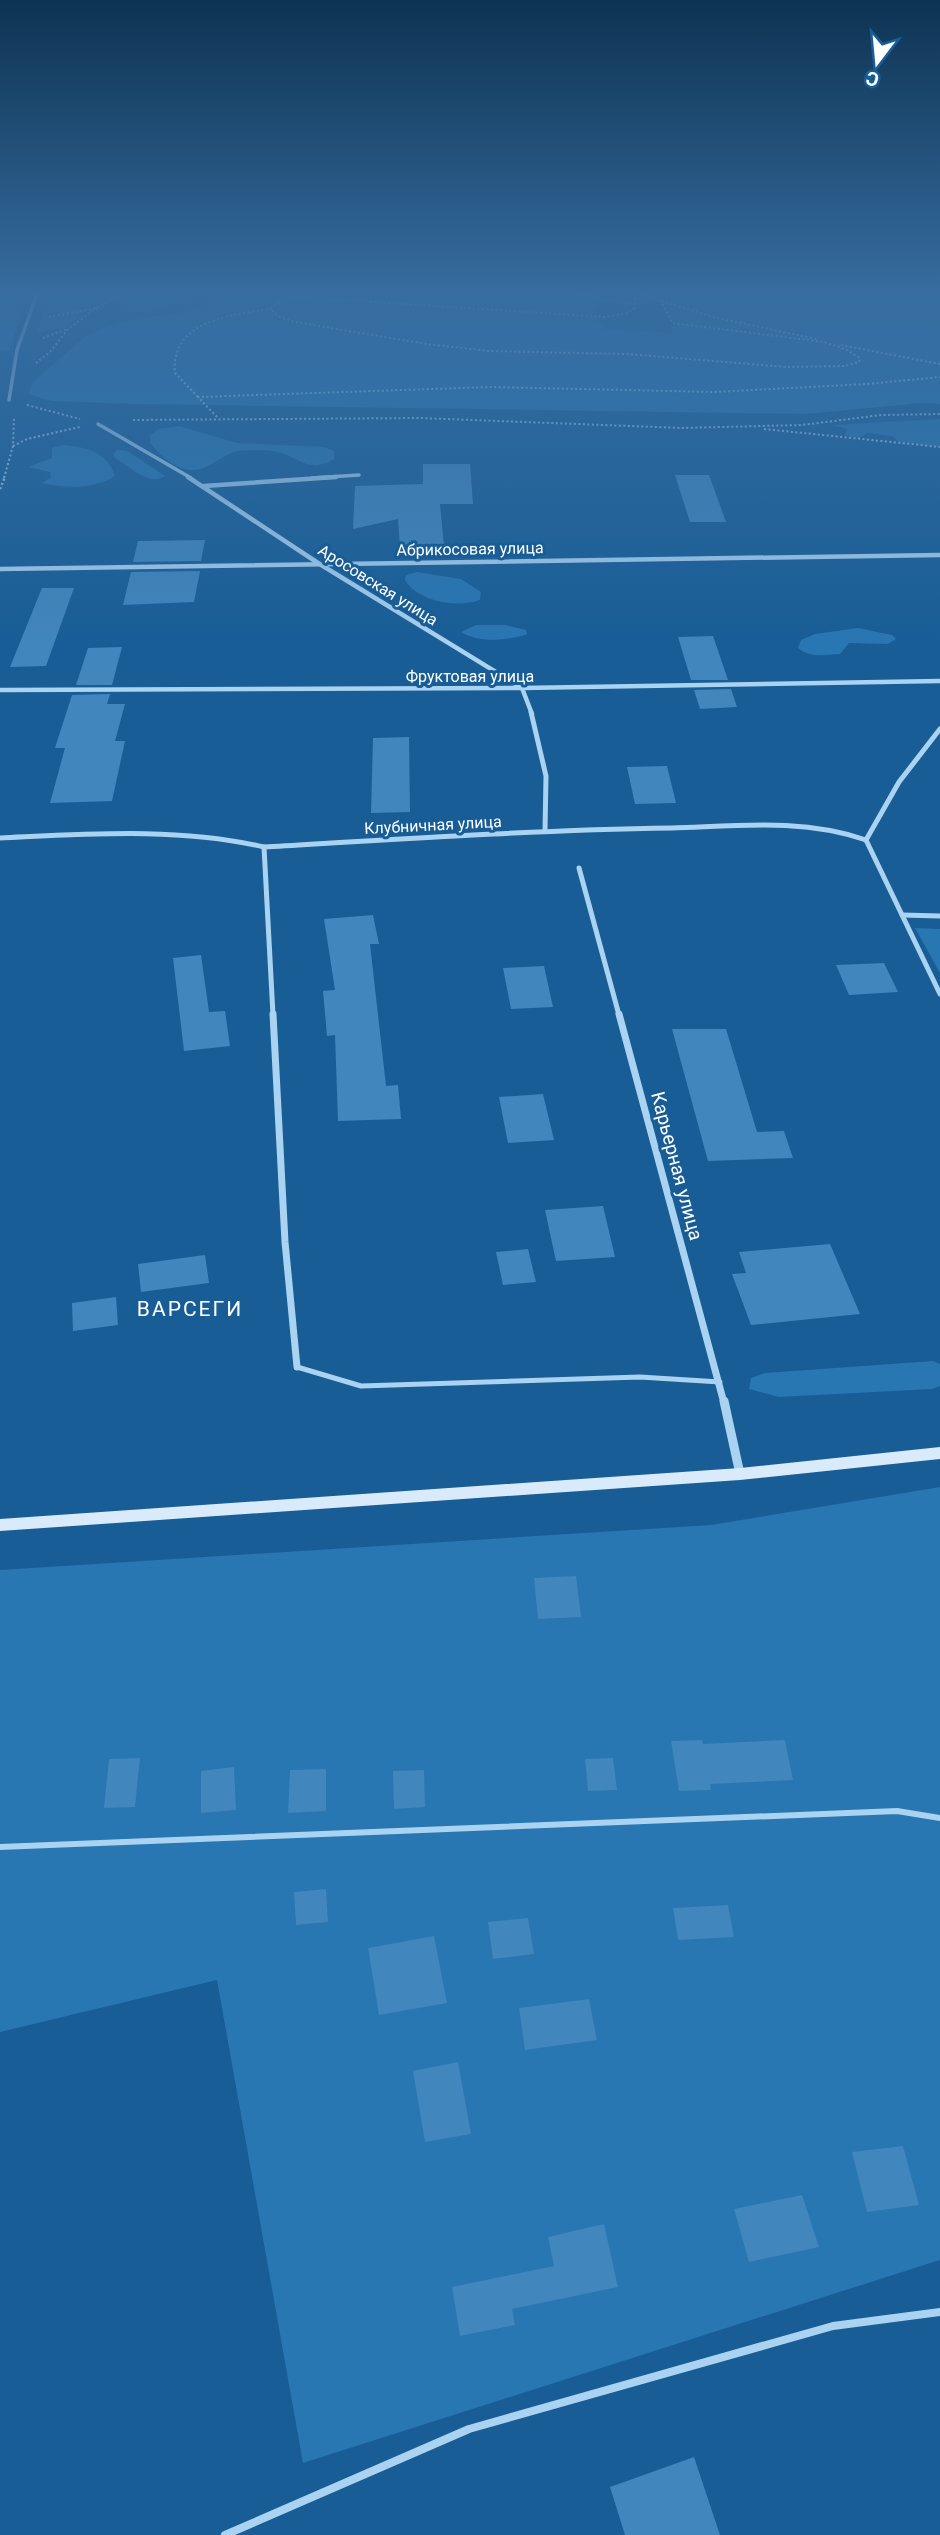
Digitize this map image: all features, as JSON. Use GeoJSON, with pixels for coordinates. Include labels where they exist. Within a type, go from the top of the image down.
{"type":"FeatureCollection","features":[{"type":"Feature","properties":{"kind":"main road"},"geometry":{"type":"LineString","coordinates":[[0,1525],[740,1474],[940,1453]]}},
{"type":"Feature","properties":{"kind":"street","name":"Аросовская улица"},"geometry":{"type":"LineString","coordinates":[[98,424],[204,486],[318,563],[522,688]]}},
{"type":"Feature","properties":{"kind":"street"},"geometry":{"type":"LineString","coordinates":[[204,486],[359,475]]}},
{"type":"Feature","properties":{"kind":"street","name":"Абрикосовая улица"},"geometry":{"type":"LineString","coordinates":[[0,569],[940,555]]}},
{"type":"Feature","properties":{"kind":"street","name":"Фруктовая улица"},"geometry":{"type":"LineString","coordinates":[[0,690],[522,688],[940,681]]}},
{"type":"Feature","properties":{"kind":"street"},"geometry":{"type":"LineString","coordinates":[[522,688],[536,720],[550,805],[545,830]]}},
{"type":"Feature","properties":{"kind":"street"},"geometry":{"type":"LineString","coordinates":[[940,729],[919,753],[878,815],[866,840],[940,994]]}},
{"type":"Feature","properties":{"kind":"street","name":"Клубничная улица"},"geometry":{"type":"LineString","coordinates":[[0,838],[78,834],[221,837],[264,847],[545,830],[788,824],[845,831],[866,840]]}},
{"type":"Feature","properties":{"kind":"street"},"geometry":{"type":"LineString","coordinates":[[264,847],[285,1242],[297,1367]]}},
{"type":"Feature","properties":{"kind":"street","name":"Карьерная улица"},"geometry":{"type":"LineString","coordinates":[[579,868],[720,1382],[740,1474]]}},
{"type":"Feature","properties":{"kind":"street"},"geometry":{"type":"LineString","coordinates":[[902,915],[940,916]]}},
{"type":"Feature","properties":{"kind":"lane"},"geometry":{"type":"LineString","coordinates":[[297,1367],[361,1386],[640,1377],[720,1382]]}},
{"type":"Feature","properties":{"kind":"lane"},"geometry":{"type":"LineString","coordinates":[[0,1847],[897,1811],[940,1818]]}},
{"type":"Feature","properties":{"kind":"lane"},"geometry":{"type":"LineString","coordinates":[[225,2535],[469,2429],[833,2326],[940,2312]]}},
{"type":"Feature","properties":{"kind":"path"},"geometry":{"type":"LineString","coordinates":[[0,489],[16,433],[12,412]]}},
{"type":"Feature","properties":{"kind":"path"},"geometry":{"type":"LineString","coordinates":[[55,412],[98,424]]}},
{"type":"Feature","properties":{"kind":"path"},"geometry":{"type":"LineString","coordinates":[[213,412],[218,417]]}},
{"type":"Feature","properties":{"kind":"path"},"geometry":{"type":"LineString","coordinates":[[13,446],[56,431],[142,419],[420,418],[682,429],[749,428],[881,415],[940,414]]}},
{"type":"Feature","properties":{"kind":"path"},"geometry":{"type":"LineString","coordinates":[[749,428],[940,447]]}},
{"type":"Feature","properties":{"kind":"shaded area"},"geometry":{"type":"Polygon","coordinates":[[[691,412],[823,412],[805,414],[691,412]]]}},
{"type":"Feature","properties":{"kind":"shaded area"},"geometry":{"type":"Polygon","coordinates":[[[940,419],[940,447],[899,442],[893,436],[867,433],[859,438],[845,435],[847,429],[833,425],[940,419]]]}},
{"type":"Feature","properties":{"kind":"shaded area"},"geometry":{"type":"Polygon","coordinates":[[[179,426],[237,443],[324,447],[334,451],[334,459],[311,465],[275,451],[241,451],[225,456],[206,467],[184,469],[168,460],[150,443],[150,436],[158,429],[179,426]]]}},
{"type":"Feature","properties":{"kind":"shaded area"},"geometry":{"type":"Polygon","coordinates":[[[63,445],[95,452],[107,461],[115,476],[80,487],[42,483],[51,477],[50,472],[28,467],[52,458],[52,448],[63,445]]]}},
{"type":"Feature","properties":{"kind":"shaded area"},"geometry":{"type":"Polygon","coordinates":[[[117,450],[127,451],[165,476],[152,479],[139,474],[115,458],[113,454],[117,450]]]}},
{"type":"Feature","properties":{"kind":"shaded area"},"geometry":{"type":"Polygon","coordinates":[[[417,572],[461,579],[481,592],[480,600],[450,603],[419,594],[405,580],[406,575],[417,572]]]}},
{"type":"Feature","properties":{"kind":"shaded area"},"geometry":{"type":"Polygon","coordinates":[[[476,625],[505,625],[526,630],[527,634],[493,640],[468,636],[461,632],[476,625]]]}},
{"type":"Feature","properties":{"kind":"shaded area"},"geometry":{"type":"Polygon","coordinates":[[[858,628],[892,635],[896,639],[888,644],[849,643],[840,654],[812,655],[798,648],[801,640],[815,634],[858,628]]]}},
{"type":"Feature","properties":{"kind":"shaded area"},"geometry":{"type":"Polygon","coordinates":[[[915,928],[940,929],[940,973],[915,928]]]}},
{"type":"Feature","properties":{"kind":"shaded area"},"geometry":{"type":"Polygon","coordinates":[[[933,1361],[940,1364],[940,1386],[932,1389],[779,1397],[749,1389],[751,1378],[765,1373],[933,1361]]]}},
{"type":"Feature","properties":{"kind":"shaded area"},"geometry":{"type":"Polygon","coordinates":[[[940,1487],[940,2260],[303,2463],[217,1980],[0,2032],[0,1570],[711,1525],[940,1487]]]}},
{"type":"Feature","properties":{"kind":"building"},"geometry":{"type":"Polygon","coordinates":[[[423,464],[470,464],[473,504],[440,504],[444,546],[400,547],[398,519],[353,529],[355,486],[423,484],[423,464]]]}},
{"type":"Feature","properties":{"kind":"building"},"geometry":{"type":"Polygon","coordinates":[[[675,475],[709,475],[726,522],[690,522],[675,475]]]}},
{"type":"Feature","properties":{"kind":"building"},"geometry":{"type":"Polygon","coordinates":[[[205,540],[201,561],[133,562],[138,541],[205,540]]]}},
{"type":"Feature","properties":{"kind":"building"},"geometry":{"type":"Polygon","coordinates":[[[200,571],[194,602],[123,605],[131,572],[200,571]]]}},
{"type":"Feature","properties":{"kind":"building"},"geometry":{"type":"Polygon","coordinates":[[[42,588],[74,588],[46,666],[10,667],[42,588]]]}},
{"type":"Feature","properties":{"kind":"building"},"geometry":{"type":"Polygon","coordinates":[[[713,636],[728,680],[691,680],[678,637],[713,636]]]}},
{"type":"Feature","properties":{"kind":"building"},"geometry":{"type":"Polygon","coordinates":[[[122,647],[112,685],[76,685],[88,648],[122,647]]]}},
{"type":"Feature","properties":{"kind":"building"},"geometry":{"type":"Polygon","coordinates":[[[731,689],[737,707],[700,709],[694,690],[731,689]]]}},
{"type":"Feature","properties":{"kind":"building"},"geometry":{"type":"Polygon","coordinates":[[[110,694],[107,704],[125,704],[115,741],[125,741],[112,801],[50,803],[65,748],[55,748],[72,695],[110,694]]]}},
{"type":"Feature","properties":{"kind":"building"},"geometry":{"type":"Polygon","coordinates":[[[409,737],[410,812],[371,813],[373,738],[409,737]]]}},
{"type":"Feature","properties":{"kind":"building"},"geometry":{"type":"Polygon","coordinates":[[[667,766],[676,803],[635,804],[627,767],[667,766]]]}},
{"type":"Feature","properties":{"kind":"building"},"geometry":{"type":"Polygon","coordinates":[[[373,915],[379,944],[370,944],[386,1086],[398,1085],[401,1119],[338,1121],[335,1035],[327,1036],[323,991],[335,990],[324,919],[373,915]]]}},
{"type":"Feature","properties":{"kind":"building"},"geometry":{"type":"Polygon","coordinates":[[[201,955],[209,1012],[225,1011],[230,1046],[184,1051],[173,958],[201,955]]]}},
{"type":"Feature","properties":{"kind":"building"},"geometry":{"type":"Polygon","coordinates":[[[884,963],[898,992],[849,995],[836,965],[884,963]]]}},
{"type":"Feature","properties":{"kind":"building"},"geometry":{"type":"Polygon","coordinates":[[[544,966],[553,1007],[511,1009],[503,968],[544,966]]]}},
{"type":"Feature","properties":{"kind":"building"},"geometry":{"type":"Polygon","coordinates":[[[672,1029],[726,1029],[757,1132],[784,1131],[793,1158],[708,1161],[672,1029]]]}},
{"type":"Feature","properties":{"kind":"building"},"geometry":{"type":"Polygon","coordinates":[[[543,1094],[554,1140],[508,1143],[499,1097],[543,1094]]]}},
{"type":"Feature","properties":{"kind":"building"},"geometry":{"type":"Polygon","coordinates":[[[603,1206],[615,1257],[556,1261],[545,1210],[603,1206]]]}},
{"type":"Feature","properties":{"kind":"building"},"geometry":{"type":"Polygon","coordinates":[[[830,1244],[860,1314],[751,1325],[732,1274],[746,1273],[739,1252],[830,1244]]]}},
{"type":"Feature","properties":{"kind":"building"},"geometry":{"type":"Polygon","coordinates":[[[528,1249],[536,1282],[503,1285],[496,1252],[528,1249]]]}},
{"type":"Feature","properties":{"kind":"building"},"geometry":{"type":"Polygon","coordinates":[[[205,1255],[209,1283],[141,1292],[138,1264],[205,1255]]]}},
{"type":"Feature","properties":{"kind":"building"},"geometry":{"type":"Polygon","coordinates":[[[116,1297],[118,1325],[73,1331],[72,1303],[116,1297]]]}},
{"type":"Feature","properties":{"kind":"building"},"geometry":{"type":"Polygon","coordinates":[[[576,1576],[581,1617],[538,1619],[534,1578],[576,1576]]]}},
{"type":"Feature","properties":{"kind":"building"},"geometry":{"type":"Polygon","coordinates":[[[702,1740],[703,1744],[785,1740],[793,1780],[710,1784],[711,1790],[679,1791],[671,1741],[702,1740]]]}},
{"type":"Feature","properties":{"kind":"building"},"geometry":{"type":"Polygon","coordinates":[[[140,1758],[135,1807],[104,1808],[109,1759],[140,1758]]]}},
{"type":"Feature","properties":{"kind":"building"},"geometry":{"type":"Polygon","coordinates":[[[613,1758],[617,1790],[588,1791],[585,1759],[613,1758]]]}},
{"type":"Feature","properties":{"kind":"building"},"geometry":{"type":"Polygon","coordinates":[[[234,1767],[236,1810],[201,1813],[201,1771],[234,1767]]]}},
{"type":"Feature","properties":{"kind":"building"},"geometry":{"type":"Polygon","coordinates":[[[326,1769],[326,1811],[288,1813],[290,1770],[326,1769]]]}},
{"type":"Feature","properties":{"kind":"building"},"geometry":{"type":"Polygon","coordinates":[[[424,1770],[425,1807],[394,1809],[393,1771],[424,1770]]]}},
{"type":"Feature","properties":{"kind":"building"},"geometry":{"type":"Polygon","coordinates":[[[326,1889],[328,1922],[296,1925],[294,1892],[326,1889]]]}},
{"type":"Feature","properties":{"kind":"building"},"geometry":{"type":"Polygon","coordinates":[[[728,1905],[734,1937],[678,1940],[673,1908],[728,1905]]]}},
{"type":"Feature","properties":{"kind":"building"},"geometry":{"type":"Polygon","coordinates":[[[528,1918],[534,1954],[493,1959],[488,1922],[528,1918]]]}},
{"type":"Feature","properties":{"kind":"building"},"geometry":{"type":"Polygon","coordinates":[[[434,1936],[447,2003],[379,2015],[368,1948],[434,1936]]]}},
{"type":"Feature","properties":{"kind":"building"},"geometry":{"type":"Polygon","coordinates":[[[589,1999],[597,2040],[525,2050],[519,2008],[589,1999]]]}},
{"type":"Feature","properties":{"kind":"building"},"geometry":{"type":"Polygon","coordinates":[[[458,2062],[471,2134],[425,2142],[413,2071],[458,2062]]]}},
{"type":"Feature","properties":{"kind":"building"},"geometry":{"type":"Polygon","coordinates":[[[903,2146],[919,2205],[867,2212],[852,2152],[903,2146]]]}},
{"type":"Feature","properties":{"kind":"building"},"geometry":{"type":"Polygon","coordinates":[[[802,2195],[819,2247],[749,2262],[734,2209],[802,2195]]]}},
{"type":"Feature","properties":{"kind":"building"},"geometry":{"type":"Polygon","coordinates":[[[604,2224],[618,2287],[512,2309],[515,2325],[460,2336],[452,2287],[554,2266],[548,2237],[604,2224]]]}},
{"type":"Feature","properties":{"kind":"building"},"geometry":{"type":"Polygon","coordinates":[[[694,2457],[720,2535],[625,2535],[610,2487],[694,2457]]]}},
{"type":"Feature","properties":{"kind":"district","name":"ВАРСЕГИ"},"geometry":{"type":"Point","coordinates":[190,1309]}}]}
